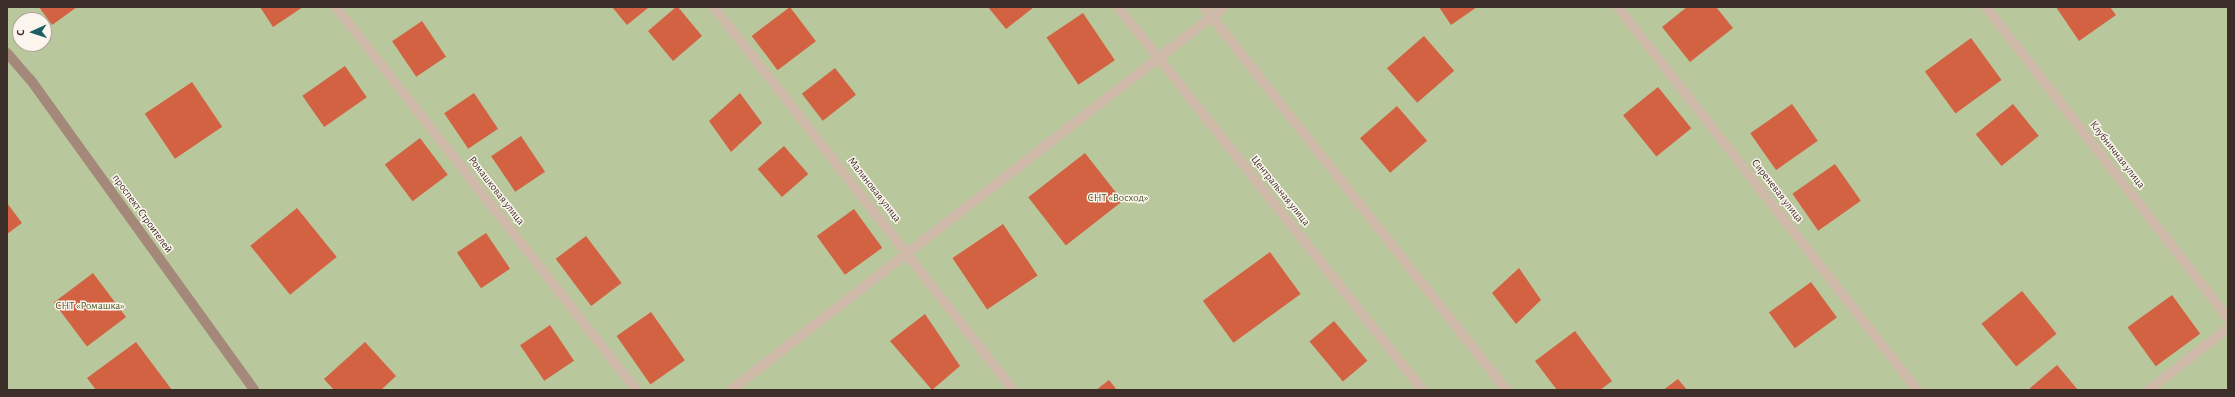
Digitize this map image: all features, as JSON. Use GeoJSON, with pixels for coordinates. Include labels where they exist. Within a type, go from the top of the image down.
{"type":"FeatureCollection","features":[{"type":"Feature","properties":{"kind":"street","name":"Ромашковая улица"},"geometry":{"type":"LineString","coordinates":[[336,7],[636,390]]}},
{"type":"Feature","properties":{"kind":"street","name":"Малиновая улица"},"geometry":{"type":"LineString","coordinates":[[714,7],[908,253],[1013,390]]}},
{"type":"Feature","properties":{"kind":"street","name":"Центральная улица"},"geometry":{"type":"LineString","coordinates":[[1118,7],[1423,390]]}},
{"type":"Feature","properties":{"kind":"street"},"geometry":{"type":"LineString","coordinates":[[1204,7],[1507,390]]}},
{"type":"Feature","properties":{"kind":"street"},"geometry":{"type":"LineString","coordinates":[[731,390],[1224,7]]}},
{"type":"Feature","properties":{"kind":"street","name":"Сиреневая улица"},"geometry":{"type":"LineString","coordinates":[[1618,7],[1916,390]]}},
{"type":"Feature","properties":{"kind":"street","name":"Клубничная улица"},"geometry":{"type":"LineString","coordinates":[[1986,7],[2228,318]]}},
{"type":"Feature","properties":{"kind":"street","name":"проспект Строителей"},"geometry":{"type":"LineString","coordinates":[[7,53],[30,79],[254,390]]}},
{"type":"Feature","properties":{"kind":"street"},"geometry":{"type":"LineString","coordinates":[[2149,390],[2228,328]]}},
{"type":"Feature","properties":{"kind":"green space","name":"СНТ «Восход»"},"geometry":{"type":"Polygon","coordinates":[[[7,7],[2228,7],[2228,390],[7,390],[7,7]]]}},
{"type":"Feature","properties":{"kind":"building"},"geometry":{"type":"Polygon","coordinates":[[[39,7],[77,7],[52,25],[52,12],[43,12],[39,7]]]}},
{"type":"Feature","properties":{"kind":"building"},"geometry":{"type":"Polygon","coordinates":[[[260,7],[303,7],[273,27],[260,7]]]}},
{"type":"Feature","properties":{"kind":"building"},"geometry":{"type":"Polygon","coordinates":[[[612,7],[649,7],[627,25],[612,7]]]}},
{"type":"Feature","properties":{"kind":"building"},"geometry":{"type":"Polygon","coordinates":[[[676,7],[678,7],[702,36],[673,61],[648,31],[676,7]]]}},
{"type":"Feature","properties":{"kind":"building"},"geometry":{"type":"Polygon","coordinates":[[[790,7],[816,41],[778,70],[752,36],[790,7]]]}},
{"type":"Feature","properties":{"kind":"building"},"geometry":{"type":"Polygon","coordinates":[[[988,7],[1034,7],[1006,29],[988,7]]]}},
{"type":"Feature","properties":{"kind":"building"},"geometry":{"type":"Polygon","coordinates":[[[1439,7],[1477,7],[1451,25],[1439,7]]]}},
{"type":"Feature","properties":{"kind":"building"},"geometry":{"type":"Polygon","coordinates":[[[1687,7],[1716,7],[1733,28],[1690,62],[1662,27],[1687,7]]]}},
{"type":"Feature","properties":{"kind":"building"},"geometry":{"type":"Polygon","coordinates":[[[2056,7],[2110,7],[2116,15],[2079,41],[2056,7]]]}},
{"type":"Feature","properties":{"kind":"building"},"geometry":{"type":"Polygon","coordinates":[[[1083,13],[1115,60],[1078,85],[1047,38],[1083,13]]]}},
{"type":"Feature","properties":{"kind":"building"},"geometry":{"type":"Polygon","coordinates":[[[422,21],[446,57],[416,77],[392,41],[422,21]]]}},
{"type":"Feature","properties":{"kind":"building"},"geometry":{"type":"Polygon","coordinates":[[[1424,36],[1454,71],[1417,103],[1387,68],[1424,36]]]}},
{"type":"Feature","properties":{"kind":"building"},"geometry":{"type":"Polygon","coordinates":[[[1971,38],[2002,80],[1955,114],[1925,72],[1971,38]]]}},
{"type":"Feature","properties":{"kind":"building"},"geometry":{"type":"Polygon","coordinates":[[[345,66],[367,97],[324,127],[302,96],[345,66]]]}},
{"type":"Feature","properties":{"kind":"building"},"geometry":{"type":"Polygon","coordinates":[[[835,68],[856,95],[823,121],[802,94],[835,68]]]}},
{"type":"Feature","properties":{"kind":"building"},"geometry":{"type":"Polygon","coordinates":[[[192,82],[222,127],[175,159],[145,114],[192,82]]]}},
{"type":"Feature","properties":{"kind":"building"},"geometry":{"type":"Polygon","coordinates":[[[1658,87],[1691,128],[1656,157],[1623,115],[1658,87]]]}},
{"type":"Feature","properties":{"kind":"building"},"geometry":{"type":"Polygon","coordinates":[[[474,93],[498,129],[468,149],[444,113],[474,93]]]}},
{"type":"Feature","properties":{"kind":"building"},"geometry":{"type":"Polygon","coordinates":[[[740,93],[762,123],[731,152],[709,121],[740,93]]]}},
{"type":"Feature","properties":{"kind":"building"},"geometry":{"type":"Polygon","coordinates":[[[1792,104],[1818,141],[1776,170],[1750,133],[1792,104]]]}},
{"type":"Feature","properties":{"kind":"building"},"geometry":{"type":"Polygon","coordinates":[[[2013,104],[2039,136],[2001,166],[1976,134],[2013,104]]]}},
{"type":"Feature","properties":{"kind":"building"},"geometry":{"type":"Polygon","coordinates":[[[1397,106],[1427,141],[1390,173],[1360,138],[1397,106]]]}},
{"type":"Feature","properties":{"kind":"building"},"geometry":{"type":"Polygon","coordinates":[[[521,136],[545,172],[515,192],[491,156],[521,136]]]}},
{"type":"Feature","properties":{"kind":"building"},"geometry":{"type":"Polygon","coordinates":[[[420,138],[448,175],[413,201],[385,164],[420,138]]]}},
{"type":"Feature","properties":{"kind":"building"},"geometry":{"type":"Polygon","coordinates":[[[784,146],[808,174],[782,197],[758,169],[784,146]]]}},
{"type":"Feature","properties":{"kind":"building"},"geometry":{"type":"Polygon","coordinates":[[[1085,153],[1123,201],[1066,245],[1028,197],[1085,153]]]}},
{"type":"Feature","properties":{"kind":"building"},"geometry":{"type":"Polygon","coordinates":[[[1835,164],[1861,201],[1818,231],[1792,194],[1835,164]]]}},
{"type":"Feature","properties":{"kind":"building"},"geometry":{"type":"Polygon","coordinates":[[[7,203],[22,223],[7,234],[7,203]]]}},
{"type":"Feature","properties":{"kind":"building"},"geometry":{"type":"Polygon","coordinates":[[[297,208],[337,257],[290,295],[250,246],[297,208]]]}},
{"type":"Feature","properties":{"kind":"building"},"geometry":{"type":"Polygon","coordinates":[[[854,209],[882,248],[845,275],[817,236],[854,209]]]}},
{"type":"Feature","properties":{"kind":"building"},"geometry":{"type":"Polygon","coordinates":[[[1003,224],[1038,275],[987,310],[952,258],[1003,224]]]}},
{"type":"Feature","properties":{"kind":"building"},"geometry":{"type":"Polygon","coordinates":[[[486,233],[510,269],[481,288],[457,253],[486,233]]]}},
{"type":"Feature","properties":{"kind":"building"},"geometry":{"type":"Polygon","coordinates":[[[586,236],[622,283],[591,306],[556,259],[586,236]]]}},
{"type":"Feature","properties":{"kind":"building"},"geometry":{"type":"Polygon","coordinates":[[[1270,252],[1301,294],[1233,343],[1203,301],[1270,252]]]}},
{"type":"Feature","properties":{"kind":"building"},"geometry":{"type":"Polygon","coordinates":[[[1519,268],[1541,300],[1516,324],[1492,293],[1519,268]]]}},
{"type":"Feature","properties":{"kind":"building"},"geometry":{"type":"Polygon","coordinates":[[[93,273],[126,317],[87,346],[54,302],[93,273]]]}},
{"type":"Feature","properties":{"kind":"building"},"geometry":{"type":"Polygon","coordinates":[[[1811,282],[1837,318],[1795,348],[1769,313],[1811,282]]]}},
{"type":"Feature","properties":{"kind":"building"},"geometry":{"type":"Polygon","coordinates":[[[2022,291],[2057,334],[2016,366],[1982,324],[2022,291]]]}},
{"type":"Feature","properties":{"kind":"building"},"geometry":{"type":"Polygon","coordinates":[[[2172,295],[2200,334],[2156,366],[2128,327],[2172,295]]]}},
{"type":"Feature","properties":{"kind":"building"},"geometry":{"type":"Polygon","coordinates":[[[651,312],[685,360],[650,384],[617,336],[651,312]]]}},
{"type":"Feature","properties":{"kind":"building"},"geometry":{"type":"Polygon","coordinates":[[[925,314],[960,366],[932,390],[890,341],[925,314]]]}},
{"type":"Feature","properties":{"kind":"building"},"geometry":{"type":"Polygon","coordinates":[[[1334,321],[1367,361],[1343,381],[1309,342],[1334,321]]]}},
{"type":"Feature","properties":{"kind":"building"},"geometry":{"type":"Polygon","coordinates":[[[550,325],[574,361],[544,381],[520,345],[550,325]]]}},
{"type":"Feature","properties":{"kind":"building"},"geometry":{"type":"Polygon","coordinates":[[[1575,331],[1612,381],[1600,390],[1557,390],[1535,361],[1575,331]]]}},
{"type":"Feature","properties":{"kind":"building"},"geometry":{"type":"Polygon","coordinates":[[[136,342],[172,390],[96,390],[87,378],[136,342]]]}},
{"type":"Feature","properties":{"kind":"building"},"geometry":{"type":"Polygon","coordinates":[[[365,342],[396,376],[381,390],[334,390],[324,379],[365,342]]]}},
{"type":"Feature","properties":{"kind":"building"},"geometry":{"type":"Polygon","coordinates":[[[2057,365],[2078,390],[2028,390],[2057,365]]]}},
{"type":"Feature","properties":{"kind":"building"},"geometry":{"type":"Polygon","coordinates":[[[1678,379],[1687,390],[1663,390],[1678,379]]]}},
{"type":"Feature","properties":{"kind":"building"},"geometry":{"type":"Polygon","coordinates":[[[1109,380],[1117,390],[1096,390],[1109,380]]]}},
{"type":"Feature","properties":{"kind":"park label","name":"СНТ «Ромашка»"},"geometry":{"type":"Point","coordinates":[90,306]}}]}
